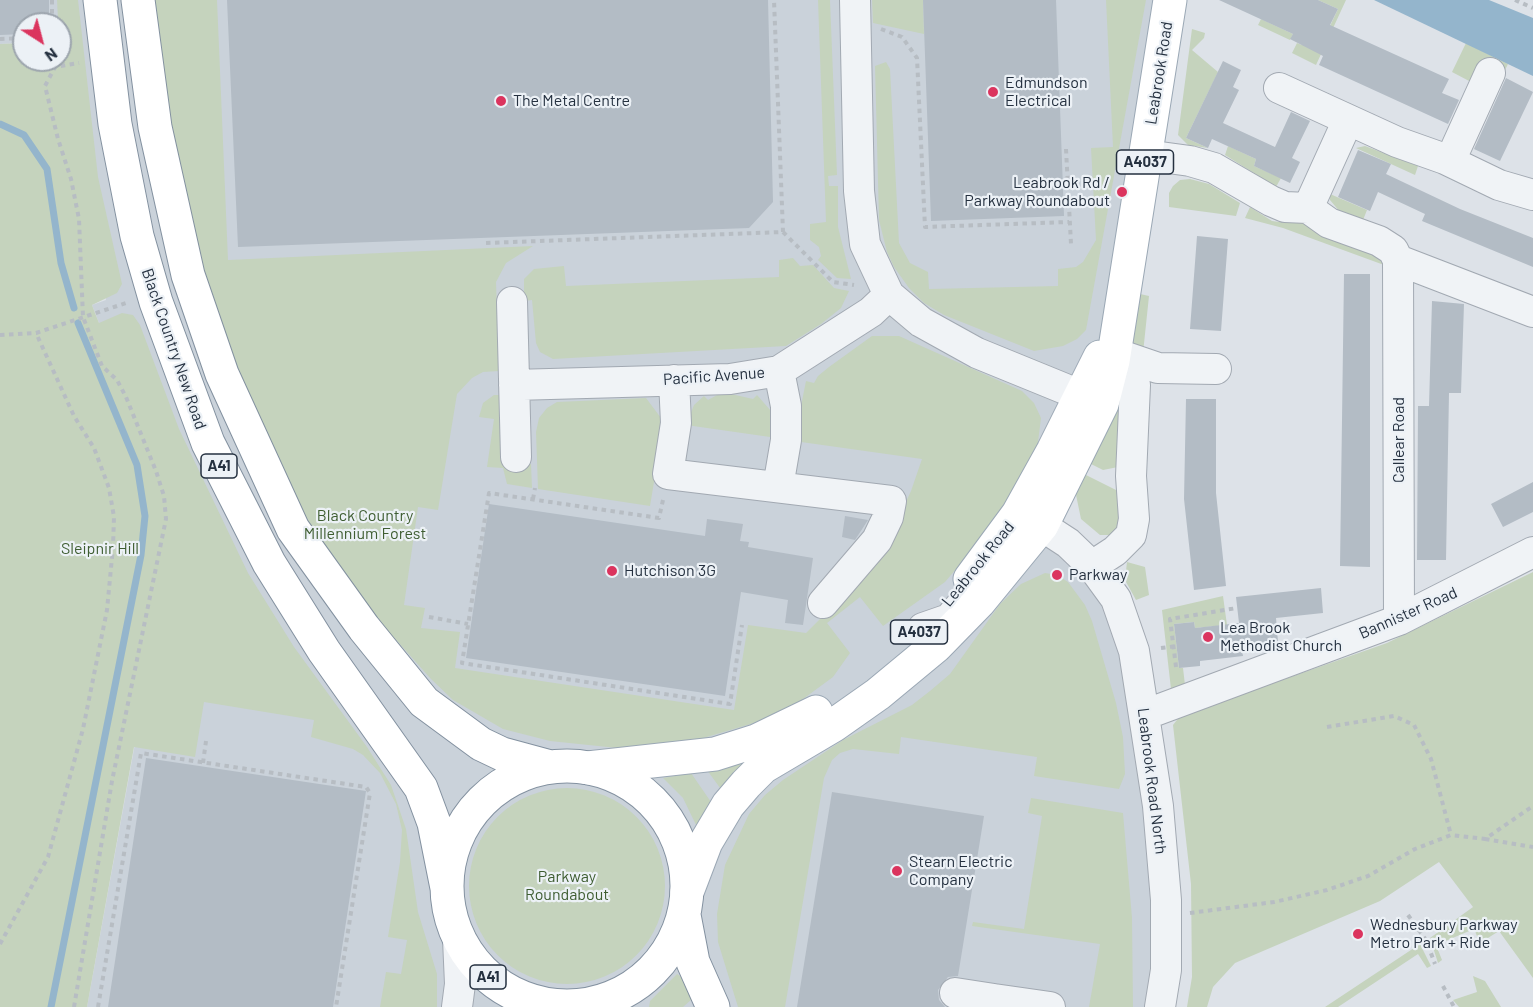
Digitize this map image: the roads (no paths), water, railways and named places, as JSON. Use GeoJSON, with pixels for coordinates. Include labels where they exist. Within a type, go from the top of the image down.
{"type":"FeatureCollection","features":[{"type":"Feature","properties":{"kind":"main road","name":"Black Country New Road"},"geometry":{"type":"LineString","coordinates":[[100,0],[114,124],[137,236],[156,302],[207,443],[269,563],[324,651],[421,788],[434,823],[447,888]]}},
{"type":"Feature","properties":{"kind":"main road","name":"A41"},"geometry":{"type":"LineString","coordinates":[[138,0],[155,127],[188,275],[222,374],[293,529],[383,653],[424,702],[481,744],[502,754],[550,767],[588,768],[613,775],[634,786],[665,816],[676,834],[684,859],[686,904],[693,962],[713,1007]]}},
{"type":"Feature","properties":{"kind":"main road","name":"Leabrook Road"},"geometry":{"type":"LineString","coordinates":[[686,904],[706,842],[728,805],[746,784],[763,767],[834,725],[878,694],[936,646],[979,602],[1031,518],[1091,400],[1115,338],[1170,0]]}},
{"type":"Feature","properties":{"kind":"main road","name":"Leabrook Road"},"geometry":{"type":"LineString","coordinates":[[588,768],[697,757],[756,741],[800,721],[844,695],[888,662],[1031,518]]}},
{"type":"Feature","properties":{"kind":"main road","name":"A41"},"geometry":{"type":"LineString","coordinates":[[550,767],[515,778],[483,801],[459,833],[450,858],[447,888],[450,917],[458,939],[473,962],[490,979],[514,995],[549,1006],[586,1006],[622,994],[645,978],[666,955],[686,904]]}},
{"type":"Feature","properties":{"kind":"street"},"geometry":{"type":"LineString","coordinates":[[855,0],[859,191],[866,244],[889,295],[921,322],[977,353],[1091,400]]}},
{"type":"Feature","properties":{"kind":"street"},"geometry":{"type":"LineString","coordinates":[[1450,161],[1490,73]]}},
{"type":"Feature","properties":{"kind":"street"},"geometry":{"type":"LineString","coordinates":[[1279,88],[1397,142],[1450,161],[1499,185],[1533,195]]}},
{"type":"Feature","properties":{"kind":"street"},"geometry":{"type":"LineString","coordinates":[[1308,208],[1348,120]]}},
{"type":"Feature","properties":{"kind":"street"},"geometry":{"type":"LineString","coordinates":[[1146,155],[1190,161],[1214,168],[1270,201],[1285,207],[1308,208],[1329,223],[1379,241],[1393,250],[1398,260],[1533,312]]}},
{"type":"Feature","properties":{"kind":"street","name":"Callear Road"},"geometry":{"type":"LineString","coordinates":[[1398,260],[1399,620]]}},
{"type":"Feature","properties":{"kind":"street","name":"Pacific Avenue"},"geometry":{"type":"LineString","coordinates":[[514,385],[730,379],[779,371],[871,312],[889,295]]}},
{"type":"Feature","properties":{"kind":"street"},"geometry":{"type":"LineString","coordinates":[[512,302],[516,457]]}},
{"type":"Feature","properties":{"kind":"street"},"geometry":{"type":"LineString","coordinates":[[1115,338],[1158,368],[1216,369]]}},
{"type":"Feature","properties":{"kind":"street"},"geometry":{"type":"LineString","coordinates":[[778,487],[786,440],[786,406],[779,371]]}},
{"type":"Feature","properties":{"kind":"street"},"geometry":{"type":"LineString","coordinates":[[674,380],[676,423],[669,474],[891,501],[888,517],[877,540],[823,603]]}},
{"type":"Feature","properties":{"kind":"street"},"geometry":{"type":"LineString","coordinates":[[1092,566],[1115,551],[1131,535],[1134,519],[1131,476],[1135,385]]}},
{"type":"Feature","properties":{"kind":"street","name":"Leabrook Road North"},"geometry":{"type":"LineString","coordinates":[[1031,518],[1068,543],[1092,566],[1116,599],[1134,651],[1158,806],[1166,916],[1166,970],[1160,1007]]}},
{"type":"Feature","properties":{"kind":"street","name":"Bannister Road"},"geometry":{"type":"LineString","coordinates":[[1144,715],[1399,620],[1533,552]]}},
{"type":"Feature","properties":{"kind":"street"},"geometry":{"type":"LineString","coordinates":[[458,939],[460,984],[458,1007]]}},
{"type":"Feature","properties":{"kind":"street"},"geometry":{"type":"LineString","coordinates":[[955,993],[993,1003],[1050,1007]]}},
{"type":"Feature","properties":{"kind":"water"},"geometry":{"type":"Polygon","coordinates":[[[1374,0],[1489,0],[1533,18],[1533,76],[1374,0]]]}},
{"type":"Feature","properties":{"kind":"waterway"},"geometry":{"type":"LineString","coordinates":[[0,124],[24,135],[47,169],[61,263],[74,308]]}},
{"type":"Feature","properties":{"kind":"waterway"},"geometry":{"type":"LineString","coordinates":[[51,1007],[141,555],[145,516],[137,465],[78,323]]}},
{"type":"Feature","properties":{"kind":"place","name":"Edmundson Electrical"},"geometry":{"type":"Point","coordinates":[993,92]}},
{"type":"Feature","properties":{"kind":"place","name":"The Metal Centre"},"geometry":{"type":"Point","coordinates":[501,101]}},
{"type":"Feature","properties":{"kind":"place","name":"Leabrook Rd / Parkway Roundabout"},"geometry":{"type":"Point","coordinates":[1122,192]}},
{"type":"Feature","properties":{"kind":"place","name":"Hutchison 3G"},"geometry":{"type":"Point","coordinates":[612,571]}},
{"type":"Feature","properties":{"kind":"place","name":"Parkway"},"geometry":{"type":"Point","coordinates":[1057,575]}},
{"type":"Feature","properties":{"kind":"place","name":"Lea Brook Methodist Church"},"geometry":{"type":"Point","coordinates":[1208,637]}},
{"type":"Feature","properties":{"kind":"place","name":"Stearn Electric Company"},"geometry":{"type":"Point","coordinates":[897,871]}},
{"type":"Feature","properties":{"kind":"place","name":"Wednesbury Parkway Metro Park + Ride"},"geometry":{"type":"Point","coordinates":[1358,934]}},
{"type":"Feature","properties":{"kind":"park label","name":"Black Country Millennium Forest"},"geometry":{"type":"Point","coordinates":[365,525]}},
{"type":"Feature","properties":{"kind":"park label","name":"Sleipnir Hill"},"geometry":{"type":"Point","coordinates":[100,549]}},
{"type":"Feature","properties":{"kind":"park label","name":"Parkway Roundabout"},"geometry":{"type":"Point","coordinates":[567,886]}}]}
